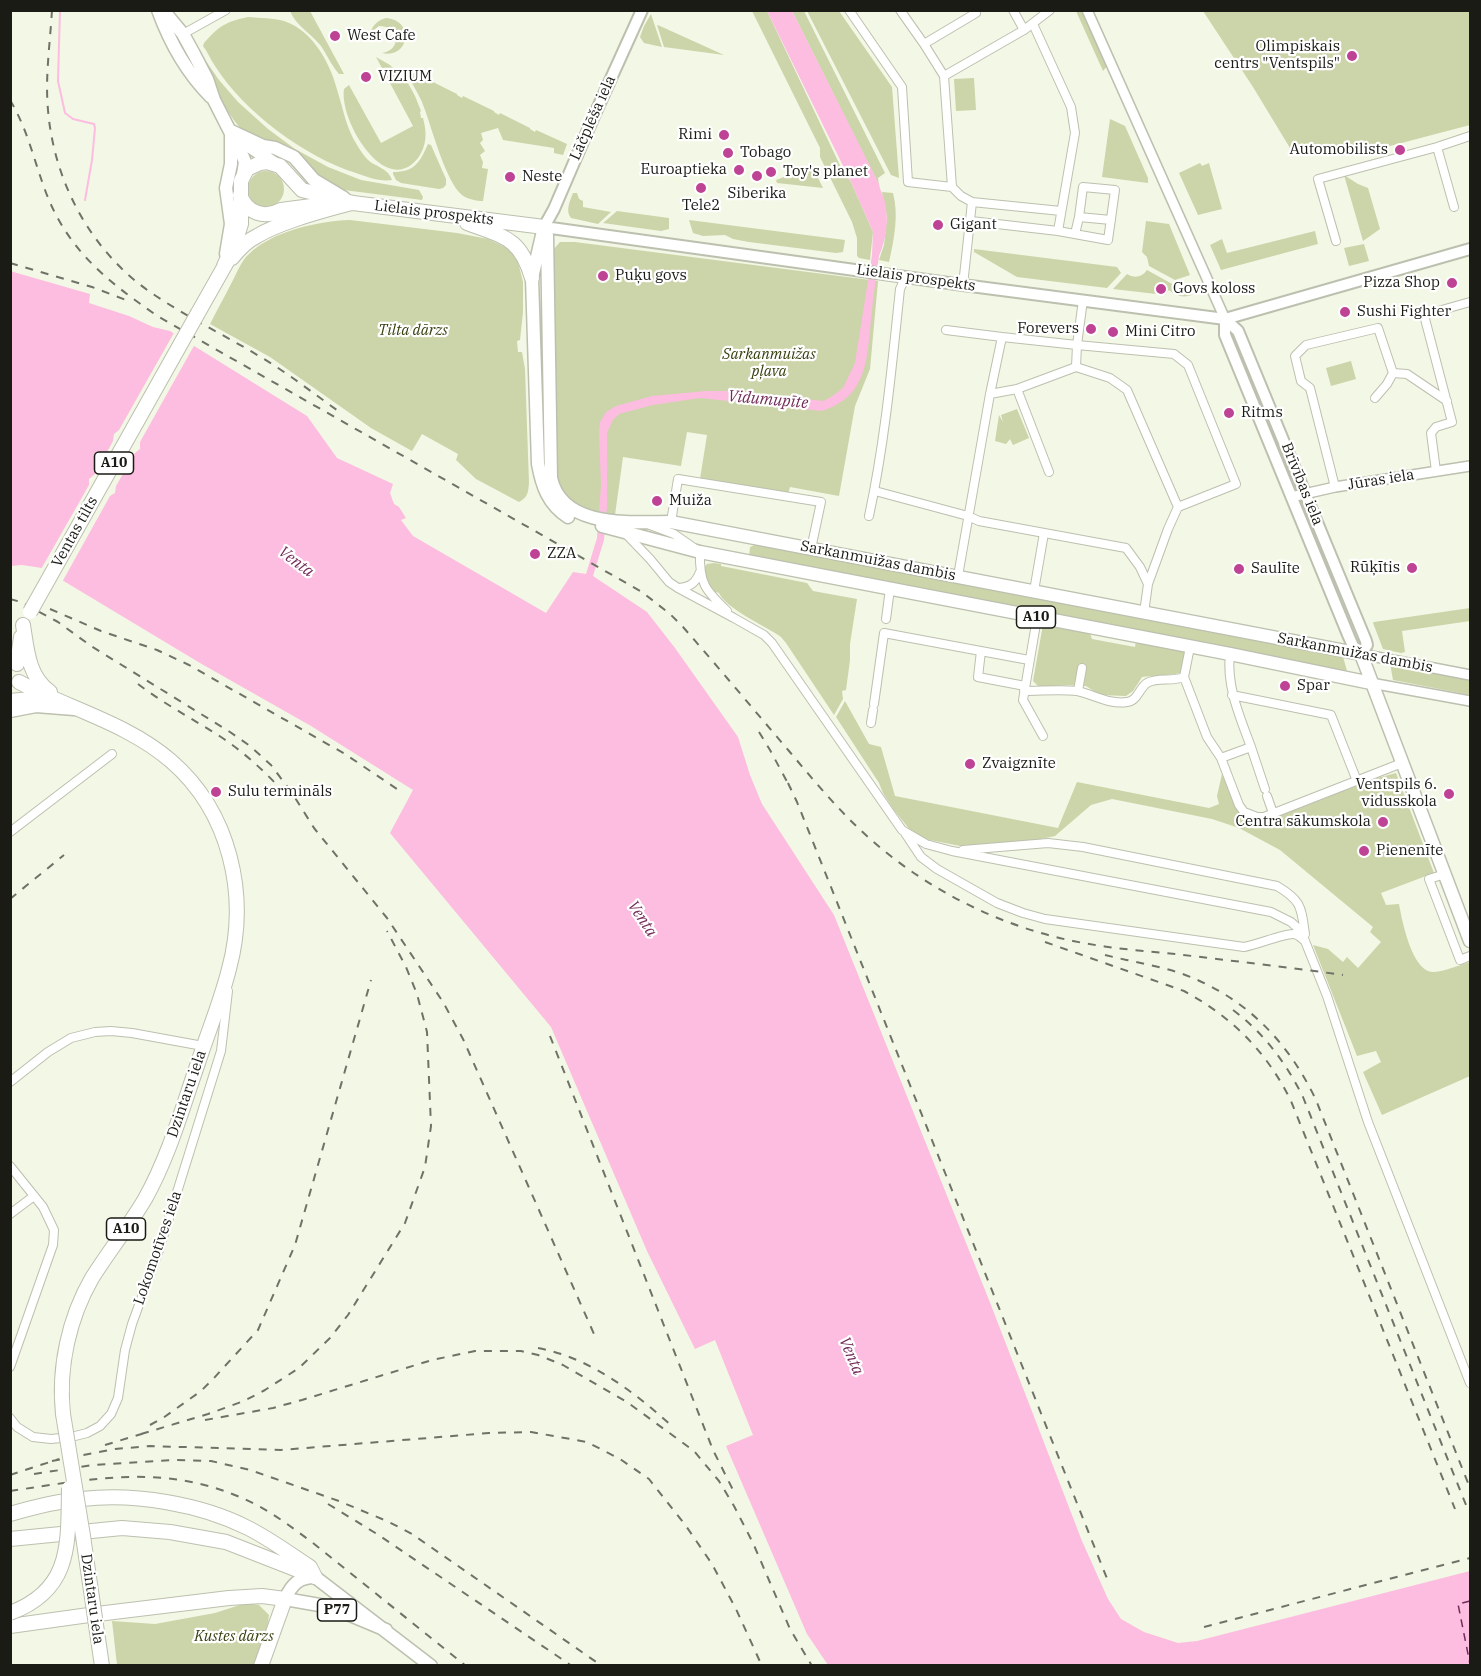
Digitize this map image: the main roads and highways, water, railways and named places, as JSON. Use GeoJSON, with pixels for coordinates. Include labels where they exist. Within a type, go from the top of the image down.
{"type":"FeatureCollection","features":[{"type":"Feature","properties":{"kind":"highway"},"geometry":{"type":"LineString","coordinates":[[243,175],[260,163],[274,163]]}},
{"type":"Feature","properties":{"kind":"highway","name":"A10"},"geometry":{"type":"LineString","coordinates":[[274,163],[280,166],[302,190],[353,202]]}},
{"type":"Feature","properties":{"kind":"highway","name":"A10"},"geometry":{"type":"LineString","coordinates":[[224,266],[241,225],[239,187],[243,175]]}},
{"type":"Feature","properties":{"kind":"highway"},"geometry":{"type":"LineString","coordinates":[[281,210],[288,203],[291,195],[290,177]]}},
{"type":"Feature","properties":{"kind":"highway"},"geometry":{"type":"LineString","coordinates":[[240,194],[248,208],[264,215]]}},
{"type":"Feature","properties":{"kind":"highway","name":"Lielais prospekts"},"geometry":{"type":"LineString","coordinates":[[353,202],[544,227]]}},
{"type":"Feature","properties":{"kind":"highway"},"geometry":{"type":"LineString","coordinates":[[224,266],[246,243],[258,235],[353,202]]}},
{"type":"Feature","properties":{"kind":"highway","name":"A10"},"geometry":{"type":"LineString","coordinates":[[224,266],[255,219],[281,210],[353,202]]}},
{"type":"Feature","properties":{"kind":"highway","name":"A10"},"geometry":{"type":"LineString","coordinates":[[445,215],[507,238],[523,254],[532,278]]}},
{"type":"Feature","properties":{"kind":"highway","name":"Ventas tilts"},"geometry":{"type":"LineString","coordinates":[[23,626],[224,266]]}},
{"type":"Feature","properties":{"kind":"highway"},"geometry":{"type":"LineString","coordinates":[[23,626],[30,662],[38,682],[76,710]]}},
{"type":"Feature","properties":{"kind":"highway","name":"A10"},"geometry":{"type":"LineString","coordinates":[[10,635],[23,626]]}},
{"type":"Feature","properties":{"kind":"highway","name":"A10"},"geometry":{"type":"LineString","coordinates":[[23,626],[14,660],[19,673],[19,682],[76,710]]}},
{"type":"Feature","properties":{"kind":"highway"},"geometry":{"type":"LineString","coordinates":[[10,695],[19,682]]}},
{"type":"Feature","properties":{"kind":"highway","name":"A10"},"geometry":{"type":"LineString","coordinates":[[10,701],[39,699],[76,710]]}},
{"type":"Feature","properties":{"kind":"highway","name":"Dzintaru iela"},"geometry":{"type":"LineString","coordinates":[[76,710],[119,727],[156,749],[186,775],[208,805],[226,844],[236,883],[237,922],[229,968],[174,1134],[156,1177],[135,1216],[93,1278],[76,1313],[67,1342],[64,1360],[63,1413],[102,1665]]}},
{"type":"Feature","properties":{"kind":"highway","name":"A10"},"geometry":{"type":"LineString","coordinates":[[10,1613],[26,1607],[50,1588],[63,1562],[67,1544],[69,1456]]}},
{"type":"Feature","properties":{"kind":"highway"},"geometry":{"type":"LineString","coordinates":[[10,1514],[44,1504],[84,1498],[137,1499],[179,1505],[210,1513],[247,1527],[310,1567],[315,1577]]}},
{"type":"Feature","properties":{"kind":"highway","name":"Dzintaru iela"},"geometry":{"type":"LineString","coordinates":[[10,1539],[122,1528],[170,1532],[225,1542],[315,1577]]}},
{"type":"Feature","properties":{"kind":"highway"},"geometry":{"type":"LineString","coordinates":[[10,1626],[229,1598],[262,1596],[285,1599],[261,1665]]}},
{"type":"Feature","properties":{"kind":"main road"},"geometry":{"type":"LineString","coordinates":[[161,10],[167,34],[194,78],[214,100]]}},
{"type":"Feature","properties":{"kind":"main road"},"geometry":{"type":"LineString","coordinates":[[161,10],[183,34],[207,79],[214,100],[245,162],[243,175]]}},
{"type":"Feature","properties":{"kind":"main road","name":"Lāčplēša iela"},"geometry":{"type":"LineString","coordinates":[[544,227],[642,10]]}},
{"type":"Feature","properties":{"kind":"main road"},"geometry":{"type":"LineString","coordinates":[[167,34],[174,36],[183,34]]}},
{"type":"Feature","properties":{"kind":"main road"},"geometry":{"type":"LineString","coordinates":[[231,131],[248,147],[274,163]]}},
{"type":"Feature","properties":{"kind":"main road"},"geometry":{"type":"LineString","coordinates":[[231,131],[294,157],[314,180],[353,202]]}},
{"type":"Feature","properties":{"kind":"main road"},"geometry":{"type":"LineString","coordinates":[[224,266],[231,224],[226,188],[231,164],[231,131]]}},
{"type":"Feature","properties":{"kind":"main road","name":"Lielais prospekts"},"geometry":{"type":"LineString","coordinates":[[544,227],[1225,319],[1470,249]]}},
{"type":"Feature","properties":{"kind":"main road","name":"Sarkanmuižas dambis"},"geometry":{"type":"LineString","coordinates":[[544,227],[532,278],[538,464],[546,494],[552,504],[573,519],[617,526],[700,552],[1371,682]]}},
{"type":"Feature","properties":{"kind":"main road","name":"Sarkanmuižas dambis"},"geometry":{"type":"LineString","coordinates":[[544,227],[547,235],[551,478],[553,487],[566,506],[589,520]]}},
{"type":"Feature","properties":{"kind":"main road","name":"Brīvības iela"},"geometry":{"type":"LineString","coordinates":[[1225,319],[1238,330],[1366,641],[1367,645],[1361,654]]}},
{"type":"Feature","properties":{"kind":"main road","name":"Brīvības iela"},"geometry":{"type":"LineString","coordinates":[[1225,319],[1225,335],[1353,646],[1361,654],[1470,941]]}},
{"type":"Feature","properties":{"kind":"main road","name":"Sarkanmuižas dambis"},"geometry":{"type":"LineString","coordinates":[[617,526],[641,522],[671,522],[1361,654]]}},
{"type":"Feature","properties":{"kind":"main road"},"geometry":{"type":"LineString","coordinates":[[10,711],[36,706],[76,710]]}},
{"type":"Feature","properties":{"kind":"main road","name":"P77"},"geometry":{"type":"LineString","coordinates":[[315,1577],[306,1577],[298,1581],[291,1587],[285,1599],[330,1607],[386,1630]]}},
{"type":"Feature","properties":{"kind":"main road","name":"Dzintaru iela"},"geometry":{"type":"LineString","coordinates":[[315,1577],[431,1665]]}},
{"type":"Feature","properties":{"kind":"water"},"geometry":{"type":"Polygon","coordinates":[[[767,11],[792,11],[879,184],[884,200],[887,216],[886,230],[879,256],[866,363],[856,387],[848,397],[837,405],[822,411],[700,398],[653,405],[619,414],[613,420],[607,433],[607,507],[604,540],[593,576],[647,612],[675,648],[738,737],[762,804],[834,915],[989,1300],[1082,1541],[1108,1599],[1121,1619],[1144,1632],[1178,1643],[1197,1641],[1470,1571],[1470,1665],[828,1665],[807,1634],[726,1446],[753,1435],[715,1340],[695,1349],[647,1251],[551,1027],[390,833],[413,790],[311,726],[200,663],[42,568],[11,566],[10,271],[90,294],[89,303],[170,331],[307,416],[337,458],[393,484],[390,493],[394,504],[399,507],[406,518],[401,520],[413,536],[546,613],[573,572],[586,574],[597,538],[601,485],[599,433],[600,422],[606,412],[616,406],[652,396],[706,391],[736,391],[823,401],[843,388],[855,363],[872,255],[873,232],[767,11]]]}},
{"type":"Feature","properties":{"kind":"waterway"},"geometry":{"type":"LineString","coordinates":[[60,10],[58,81],[65,113],[73,119],[94,124],[95,128],[85,200]]}},
{"type":"Feature","properties":{"kind":"railway"},"geometry":{"type":"LineString","coordinates":[[52,10],[47,85],[52,137],[58,164],[68,189],[95,237],[131,277],[153,294],[291,376],[341,413]]}},
{"type":"Feature","properties":{"kind":"railway"},"geometry":{"type":"LineString","coordinates":[[10,100],[26,133],[54,211],[77,247],[106,277],[159,317],[642,592],[683,627],[841,811],[876,844],[920,877],[968,905],[994,916],[1073,941],[1343,975]]}},
{"type":"Feature","properties":{"kind":"railway"},"geometry":{"type":"LineString","coordinates":[[10,263],[92,287],[126,300]]}},
{"type":"Feature","properties":{"kind":"railway"},"geometry":{"type":"LineString","coordinates":[[10,599],[21,602],[58,622],[91,646],[230,732],[271,765],[314,828],[387,918],[443,1002],[463,1039],[594,1334]]}},
{"type":"Feature","properties":{"kind":"railway"},"geometry":{"type":"LineString","coordinates":[[50,609],[101,631],[157,650],[189,665],[345,754],[400,791]]}},
{"type":"Feature","properties":{"kind":"railway"},"geometry":{"type":"LineString","coordinates":[[138,684],[229,742],[278,786]]}},
{"type":"Feature","properties":{"kind":"railway"},"geometry":{"type":"LineString","coordinates":[[759,732],[791,789]]}},
{"type":"Feature","properties":{"kind":"railway"},"geometry":{"type":"LineString","coordinates":[[788,783],[1108,1581]]}},
{"type":"Feature","properties":{"kind":"railway"},"geometry":{"type":"LineString","coordinates":[[10,899],[64,855]]}},
{"type":"Feature","properties":{"kind":"railway"},"geometry":{"type":"LineString","coordinates":[[141,1434],[244,1401],[299,1368],[330,1338],[348,1315],[405,1223],[425,1167],[431,1126],[427,1032],[417,994],[387,931]]}},
{"type":"Feature","properties":{"kind":"railway"},"geometry":{"type":"LineString","coordinates":[[1045,942],[1184,991],[1233,1024],[1247,1037],[1271,1067],[1291,1101],[1455,1509]]}},
{"type":"Feature","properties":{"kind":"railway"},"geometry":{"type":"LineString","coordinates":[[1105,955],[1177,972],[1222,993],[1260,1021],[1291,1057],[1316,1100],[1470,1488]]}},
{"type":"Feature","properties":{"kind":"railway"},"geometry":{"type":"LineString","coordinates":[[150,1425],[201,1391],[258,1330],[295,1245],[371,980]]}},
{"type":"Feature","properties":{"kind":"railway"},"geometry":{"type":"LineString","coordinates":[[1233,1010],[1273,1049],[1303,1097],[1466,1505]]}},
{"type":"Feature","properties":{"kind":"railway"},"geometry":{"type":"LineString","coordinates":[[550,1036],[713,1450],[733,1490]]}},
{"type":"Feature","properties":{"kind":"railway"},"geometry":{"type":"LineString","coordinates":[[538,1348],[594,1368],[627,1389],[673,1427]]}},
{"type":"Feature","properties":{"kind":"railway"},"geometry":{"type":"LineString","coordinates":[[205,1420],[273,1408],[432,1360],[475,1351],[521,1351],[563,1365],[627,1402],[694,1451],[719,1481],[753,1543],[790,1629],[812,1666]]}},
{"type":"Feature","properties":{"kind":"railway"},"geometry":{"type":"LineString","coordinates":[[105,1445],[148,1432]]}},
{"type":"Feature","properties":{"kind":"railway"},"geometry":{"type":"LineString","coordinates":[[52,1461],[115,1449],[150,1446],[281,1450],[489,1433],[531,1432],[587,1442],[620,1459],[649,1479],[686,1526],[712,1564],[762,1666]]}},
{"type":"Feature","properties":{"kind":"railway"},"geometry":{"type":"LineString","coordinates":[[10,1475],[59,1459]]}},
{"type":"Feature","properties":{"kind":"railway"},"geometry":{"type":"LineString","coordinates":[[34,1474],[93,1465],[173,1460],[211,1461],[250,1470],[339,1501],[412,1534],[602,1666]]}},
{"type":"Feature","properties":{"kind":"railway"},"geometry":{"type":"LineString","coordinates":[[10,1491],[104,1478],[134,1477],[193,1482],[224,1491],[255,1504],[292,1527],[466,1666]]}},
{"type":"Feature","properties":{"kind":"railway"},"geometry":{"type":"LineString","coordinates":[[328,1504],[377,1534],[572,1666]]}},
{"type":"Feature","properties":{"kind":"railway"},"geometry":{"type":"LineString","coordinates":[[1204,1627],[1470,1558]]}},
{"type":"Feature","properties":{"kind":"place","name":"West Cafe"},"geometry":{"type":"Point","coordinates":[335,36]}},
{"type":"Feature","properties":{"kind":"place","name":"Olimpiskais centrs \"Ventspils\""},"geometry":{"type":"Point","coordinates":[1352,56]}},
{"type":"Feature","properties":{"kind":"place","name":"VIZIUM"},"geometry":{"type":"Point","coordinates":[366,77]}},
{"type":"Feature","properties":{"kind":"place","name":"Rimi"},"geometry":{"type":"Point","coordinates":[724,135]}},
{"type":"Feature","properties":{"kind":"place","name":"Automobilists"},"geometry":{"type":"Point","coordinates":[1400,150]}},
{"type":"Feature","properties":{"kind":"place","name":"Tobago"},"geometry":{"type":"Point","coordinates":[728,153]}},
{"type":"Feature","properties":{"kind":"place","name":"Euroaptieka"},"geometry":{"type":"Point","coordinates":[739,170]}},
{"type":"Feature","properties":{"kind":"place","name":"Toy's planet"},"geometry":{"type":"Point","coordinates":[771,172]}},
{"type":"Feature","properties":{"kind":"place","name":"Siberika"},"geometry":{"type":"Point","coordinates":[757,176]}},
{"type":"Feature","properties":{"kind":"place","name":"Neste"},"geometry":{"type":"Point","coordinates":[510,177]}},
{"type":"Feature","properties":{"kind":"place","name":"Tele2"},"geometry":{"type":"Point","coordinates":[701,188]}},
{"type":"Feature","properties":{"kind":"place","name":"Gigant"},"geometry":{"type":"Point","coordinates":[938,225]}},
{"type":"Feature","properties":{"kind":"place","name":"Puķu govs"},"geometry":{"type":"Point","coordinates":[603,276]}},
{"type":"Feature","properties":{"kind":"place","name":"Pizza Shop"},"geometry":{"type":"Point","coordinates":[1452,283]}},
{"type":"Feature","properties":{"kind":"place","name":"Govs koloss"},"geometry":{"type":"Point","coordinates":[1161,289]}},
{"type":"Feature","properties":{"kind":"place","name":"Sushi Fighter"},"geometry":{"type":"Point","coordinates":[1345,312]}},
{"type":"Feature","properties":{"kind":"place","name":"Forevers"},"geometry":{"type":"Point","coordinates":[1091,329]}},
{"type":"Feature","properties":{"kind":"place","name":"Mini Citro"},"geometry":{"type":"Point","coordinates":[1113,332]}},
{"type":"Feature","properties":{"kind":"place","name":"Ritms"},"geometry":{"type":"Point","coordinates":[1229,413]}},
{"type":"Feature","properties":{"kind":"place","name":"Muiža"},"geometry":{"type":"Point","coordinates":[657,501]}},
{"type":"Feature","properties":{"kind":"place","name":"ZZA"},"geometry":{"type":"Point","coordinates":[535,554]}},
{"type":"Feature","properties":{"kind":"place","name":"Rūķītis"},"geometry":{"type":"Point","coordinates":[1412,568]}},
{"type":"Feature","properties":{"kind":"place","name":"Saulīte"},"geometry":{"type":"Point","coordinates":[1239,569]}},
{"type":"Feature","properties":{"kind":"place","name":"Spar"},"geometry":{"type":"Point","coordinates":[1285,686]}},
{"type":"Feature","properties":{"kind":"place","name":"Zvaigznīte"},"geometry":{"type":"Point","coordinates":[970,764]}},
{"type":"Feature","properties":{"kind":"place","name":"Sulu termināls"},"geometry":{"type":"Point","coordinates":[216,792]}},
{"type":"Feature","properties":{"kind":"place","name":"Ventspils 6. vidusskola"},"geometry":{"type":"Point","coordinates":[1449,794]}},
{"type":"Feature","properties":{"kind":"place","name":"Centra sākumskola"},"geometry":{"type":"Point","coordinates":[1383,822]}},
{"type":"Feature","properties":{"kind":"place","name":"Pienenīte"},"geometry":{"type":"Point","coordinates":[1364,851]}},
{"type":"Feature","properties":{"kind":"park label","name":"Tilta dārzs"},"geometry":{"type":"Point","coordinates":[413,331]}},
{"type":"Feature","properties":{"kind":"park label","name":"Sarkanmuižas pļava"},"geometry":{"type":"Point","coordinates":[769,364]}},
{"type":"Feature","properties":{"kind":"park label","name":"Kustes dārzs"},"geometry":{"type":"Point","coordinates":[234,1637]}},
{"type":"Feature","properties":{"kind":"water label","name":"Vidumupīte"},"geometry":{"type":"Point","coordinates":[768,400]}},
{"type":"Feature","properties":{"kind":"water label","name":"Venta"},"geometry":{"type":"Point","coordinates":[296,562]}},
{"type":"Feature","properties":{"kind":"water label","name":"Venta"},"geometry":{"type":"Point","coordinates":[642,919]}},
{"type":"Feature","properties":{"kind":"water label","name":"Venta"},"geometry":{"type":"Point","coordinates":[851,1356]}}]}
